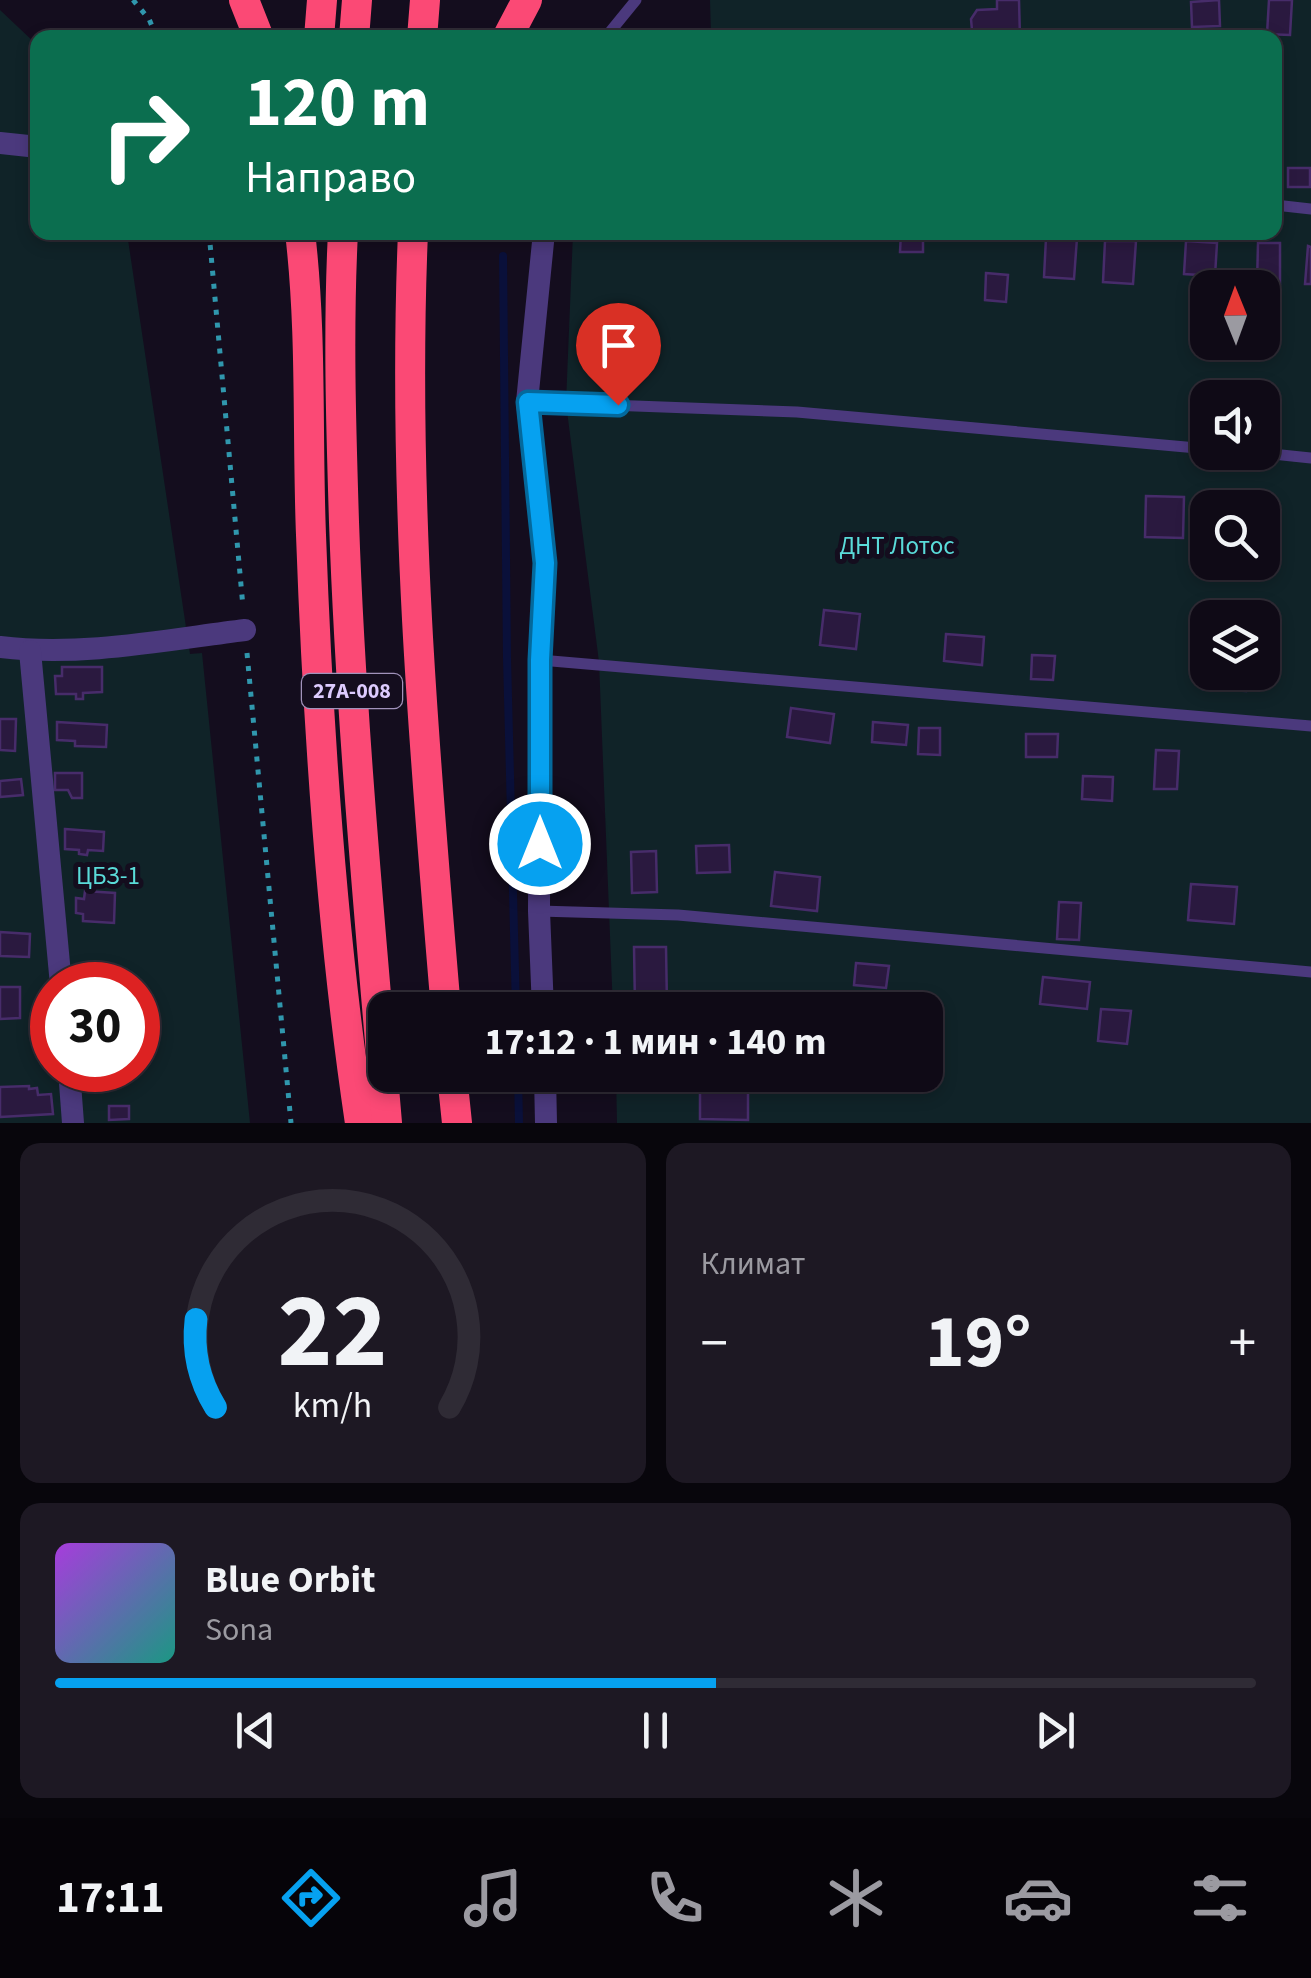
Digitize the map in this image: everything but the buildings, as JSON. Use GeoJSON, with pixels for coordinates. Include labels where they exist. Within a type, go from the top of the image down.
{"type":"FeatureCollection","features":[{"type":"Feature","properties":{"kind":"highway"},"geometry":{"type":"LineString","coordinates":[[244,0],[256,30]]}},
{"type":"Feature","properties":{"kind":"highway"},"geometry":{"type":"LineString","coordinates":[[320,30],[322,0]]}},
{"type":"Feature","properties":{"kind":"highway"},"geometry":{"type":"LineString","coordinates":[[355,30],[357,0]]}},
{"type":"Feature","properties":{"kind":"highway"},"geometry":{"type":"LineString","coordinates":[[423,30],[425,0]]}},
{"type":"Feature","properties":{"kind":"highway"},"geometry":{"type":"LineString","coordinates":[[511,30],[528,0]]}},
{"type":"Feature","properties":{"kind":"highway"},"geometry":{"type":"LineString","coordinates":[[303,240],[317,689],[360,1123]]}},
{"type":"Feature","properties":{"kind":"highway","name":"27А-008"},"geometry":{"type":"LineString","coordinates":[[343,240],[340,417],[348,642],[387,1123]]}},
{"type":"Feature","properties":{"kind":"highway","name":"27А-008"},"geometry":{"type":"LineString","coordinates":[[413,240],[412,522],[416,619],[444,992]]}},
{"type":"Feature","properties":{"kind":"highway"},"geometry":{"type":"LineString","coordinates":[[412,271],[424,240]]}},
{"type":"Feature","properties":{"kind":"highway"},"geometry":{"type":"LineString","coordinates":[[453,1092],[456,1123]]}},
{"type":"Feature","properties":{"kind":"street"},"geometry":{"type":"LineString","coordinates":[[0,143],[30,146]]}},
{"type":"Feature","properties":{"kind":"street"},"geometry":{"type":"LineString","coordinates":[[542,992],[540,660],[545,563],[528,402],[543,240]]}},
{"type":"Feature","properties":{"kind":"street"},"geometry":{"type":"LineString","coordinates":[[0,647],[30,651],[110,647],[245,630]]}},
{"type":"Feature","properties":{"kind":"street"},"geometry":{"type":"LineString","coordinates":[[30,651],[59,962]]}},
{"type":"Feature","properties":{"kind":"street"},"geometry":{"type":"LineString","coordinates":[[70,1092],[74,1123]]}},
{"type":"Feature","properties":{"kind":"street"},"geometry":{"type":"LineString","coordinates":[[545,1092],[546,1123]]}},
{"type":"Feature","properties":{"kind":"lane"},"geometry":{"type":"LineString","coordinates":[[611,30],[636,0]]}},
{"type":"Feature","properties":{"kind":"lane"},"geometry":{"type":"LineString","coordinates":[[1282,206],[1311,209]]}},
{"type":"Feature","properties":{"kind":"lane"},"geometry":{"type":"LineString","coordinates":[[528,402],[797,412],[1190,446]]}},
{"type":"Feature","properties":{"kind":"lane"},"geometry":{"type":"LineString","coordinates":[[1280,455],[1311,458]]}},
{"type":"Feature","properties":{"kind":"lane"},"geometry":{"type":"LineString","coordinates":[[540,660],[1311,726]]}},
{"type":"Feature","properties":{"kind":"lane"},"geometry":{"type":"LineString","coordinates":[[540,911],[678,915],[1311,972]]}},
{"type":"Feature","properties":{"kind":"path"},"geometry":{"type":"LineString","coordinates":[[133,0],[150,19],[154,30]]}},
{"type":"Feature","properties":{"kind":"path"},"geometry":{"type":"LineString","coordinates":[[211,240],[291,1123]]}},
{"type":"Feature","properties":{"kind":"green space","name":"ДНТ Лотос"},"geometry":{"type":"Polygon","coordinates":[[[710,0],[1311,0],[1311,1123],[617,1123],[616,1092],[943,1092],[943,992],[612,992],[599,662],[566,403],[573,240],[1282,240],[1282,30],[711,30],[710,0]]]}},
{"type":"Feature","properties":{"kind":"green space","name":"ЦБЗ-1"},"geometry":{"type":"Polygon","coordinates":[[[0,10],[30,38],[30,240],[128,240],[190,654],[202,653],[250,1123],[0,1123],[0,10]]]}},
{"type":"Feature","properties":{"kind":"waterway"},"geometry":{"type":"LineString","coordinates":[[503,256],[516,992]]}},
{"type":"Feature","properties":{"kind":"waterway"},"geometry":{"type":"LineString","coordinates":[[518,1092],[519,1123]]}},
{"type":"Feature","properties":{"kind":"route"},"geometry":{"type":"LineString","coordinates":[[540,844],[540,660],[545,563],[528,402],[618,405]]}}]}
